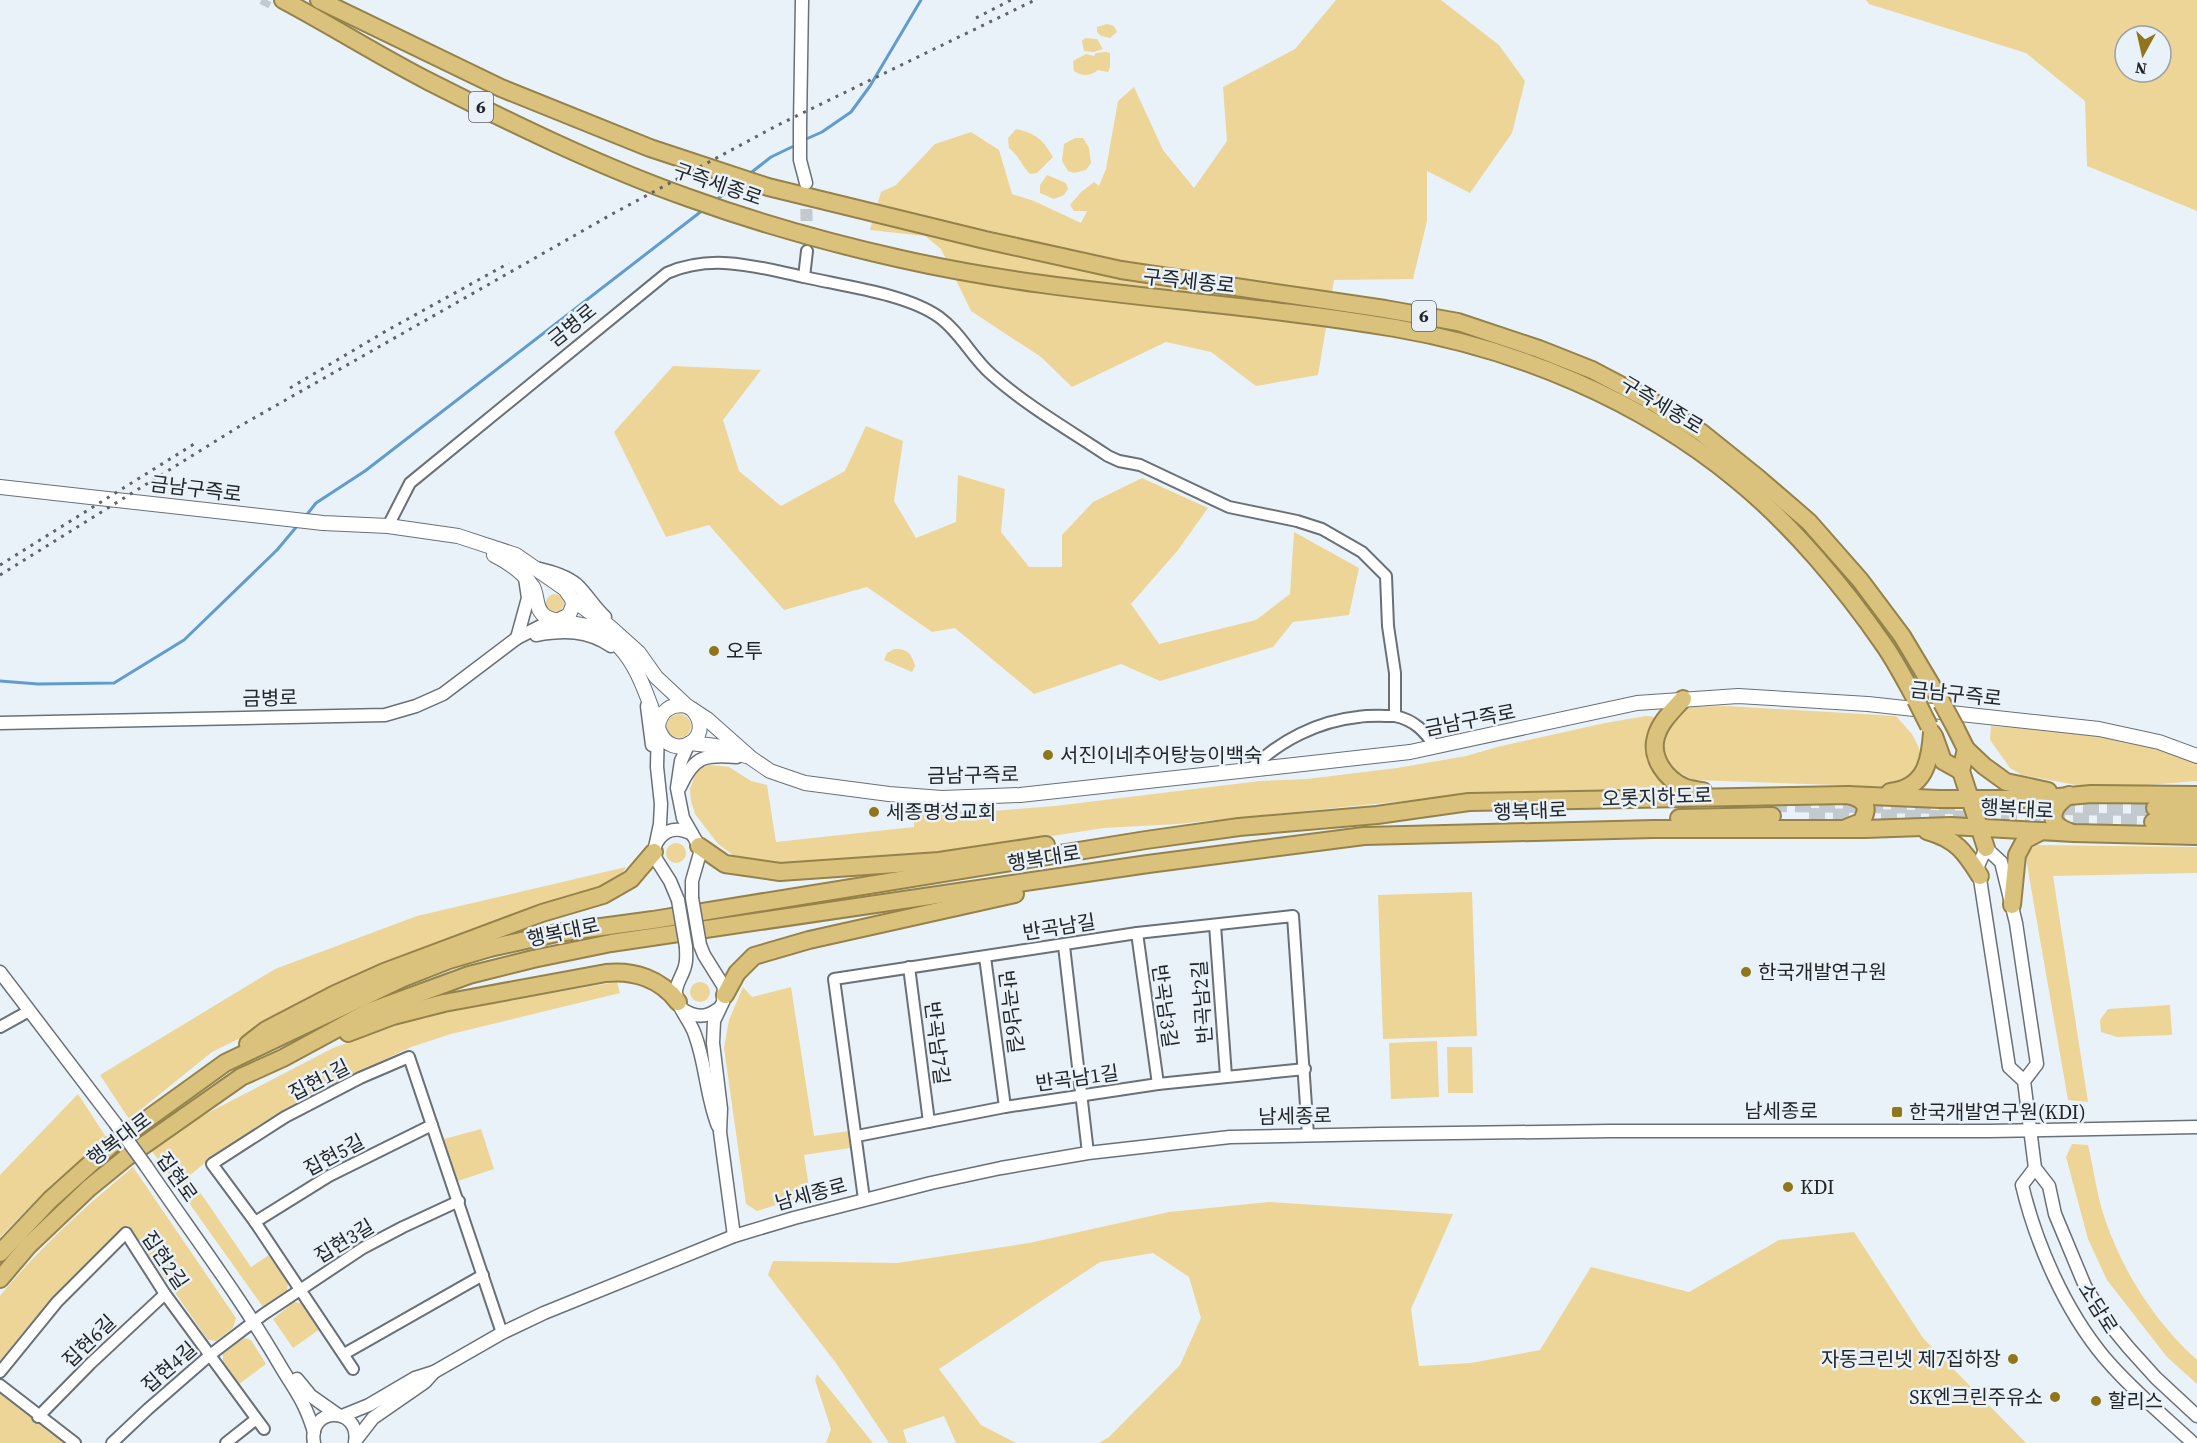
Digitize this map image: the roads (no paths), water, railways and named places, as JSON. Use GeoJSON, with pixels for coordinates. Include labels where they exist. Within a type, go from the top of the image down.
{"type":"FeatureCollection","features":[{"type":"Feature","properties":{"kind":"highway","name":"구즉세종로"},"geometry":{"type":"LineString","coordinates":[[283,0],[385,58],[577,152],[687,197],[738,214],[903,260],[977,274],[1126,295],[1397,328],[1487,350],[1581,383],[1642,415],[1689,444],[1738,480],[1792,531],[1835,581],[1884,645],[1916,700],[1943,761],[1961,771],[1971,798]]}},
{"type":"Feature","properties":{"kind":"highway","name":"구즉세종로"},"geometry":{"type":"LineString","coordinates":[[319,0],[501,88],[650,148],[768,188],[1121,270],[1458,322],[1539,349],[1592,370],[1653,402],[1702,434],[1809,522],[1860,580],[1902,636],[1966,749]]}},
{"type":"Feature","properties":{"kind":"highway"},"geometry":{"type":"LineString","coordinates":[[1683,699],[1667,717],[1656,737],[1656,753],[1664,772],[1686,789],[1751,796]]}},
{"type":"Feature","properties":{"kind":"highway"},"geometry":{"type":"LineString","coordinates":[[1848,795],[1898,791],[1914,784],[1927,768],[1931,730]]}},
{"type":"Feature","properties":{"kind":"highway"},"geometry":{"type":"LineString","coordinates":[[1961,771],[1966,749]]}},
{"type":"Feature","properties":{"kind":"highway"},"geometry":{"type":"LineString","coordinates":[[1966,749],[2006,782],[2070,795]]}},
{"type":"Feature","properties":{"kind":"highway"},"geometry":{"type":"LineString","coordinates":[[1845,828],[1861,822],[1866,810],[1859,798],[1848,795]]}},
{"type":"Feature","properties":{"kind":"highway","name":"행복대로"},"geometry":{"type":"LineString","coordinates":[[0,1253],[50,1200],[110,1146],[225,1063],[403,978],[449,960],[490,948],[557,933],[653,920],[1146,840],[1239,827],[1377,815],[1469,802],[1848,795],[2037,799],[2070,795],[2197,795]]}},
{"type":"Feature","properties":{"kind":"highway"},"geometry":{"type":"LineString","coordinates":[[2070,795],[2060,802],[2053,816],[2058,827],[2074,833]]}},
{"type":"Feature","properties":{"kind":"highway","name":"소담로"},"geometry":{"type":"LineString","coordinates":[[1971,798],[1986,848]]}},
{"type":"Feature","properties":{"kind":"highway","name":"오롯지하도로"},"geometry":{"type":"LineString","coordinates":[[1364,836],[1506,823],[1771,810],[1645,805],[1377,815]]}},
{"type":"Feature","properties":{"kind":"highway"},"geometry":{"type":"LineString","coordinates":[[2197,809],[2154,815],[2197,823]]}},
{"type":"Feature","properties":{"kind":"highway","name":"행복대로"},"geometry":{"type":"LineString","coordinates":[[0,1279],[28,1246],[89,1188],[127,1157],[241,1077],[283,1058],[369,1012],[470,975],[611,943],[1148,864],[1364,836],[1654,828],[1951,826],[2074,833],[2197,836]]}},
{"type":"Feature","properties":{"kind":"highway"},"geometry":{"type":"LineString","coordinates":[[1915,828],[1943,836],[1964,851],[1980,876]]}},
{"type":"Feature","properties":{"kind":"highway"},"geometry":{"type":"LineString","coordinates":[[2012,904],[2017,855],[2025,840],[2043,831]]}},
{"type":"Feature","properties":{"kind":"highway"},"geometry":{"type":"LineString","coordinates":[[695,840],[725,864],[780,872],[939,861],[1084,840],[1146,840]]}},
{"type":"Feature","properties":{"kind":"highway"},"geometry":{"type":"LineString","coordinates":[[225,1063],[266,1030],[335,994],[384,972],[542,913],[603,895],[631,879],[655,848]]}},
{"type":"Feature","properties":{"kind":"highway"},"geometry":{"type":"LineString","coordinates":[[722,1002],[736,973],[754,956],[809,940],[1013,894],[1067,885],[1148,864]]}},
{"type":"Feature","properties":{"kind":"highway"},"geometry":{"type":"LineString","coordinates":[[283,1058],[393,1016],[444,1003],[606,973],[620,972],[653,981],[668,988],[680,1005]]}},
{"type":"Feature","properties":{"kind":"main road","name":"금남구즉로"},"geometry":{"type":"LineString","coordinates":[[0,487],[282,519],[388,526],[458,536],[516,555],[559,586]]}},
{"type":"Feature","properties":{"kind":"main road","name":"금남구즉로"},"geometry":{"type":"LineString","coordinates":[[388,526],[452,540],[508,562],[532,587],[538,602]]}},
{"type":"Feature","properties":{"kind":"main road"},"geometry":{"type":"LineString","coordinates":[[559,586],[565,589],[572,599],[572,610],[569,615],[556,620],[543,615],[538,602],[542,591],[559,586]]}},
{"type":"Feature","properties":{"kind":"main road","name":"금남구즉로"},"geometry":{"type":"LineString","coordinates":[[572,599],[610,627],[633,655],[690,708],[707,718],[751,758],[770,771],[805,783],[942,798],[1030,794],[1435,747],[1637,703],[1738,696],[1774,697],[1977,715],[2099,729],[2159,742],[2197,756]]}},
{"type":"Feature","properties":{"kind":"main road","name":"금남구즉로"},"geometry":{"type":"LineString","coordinates":[[556,620],[600,631],[633,655],[658,728],[668,744],[716,746],[751,758]]}},
{"type":"Feature","properties":{"kind":"main road"},"geometry":{"type":"LineString","coordinates":[[658,728],[662,715],[667,709],[673,706],[690,708],[698,715],[700,729],[698,736],[689,744]]}},
{"type":"Feature","properties":{"kind":"street"},"geometry":{"type":"LineString","coordinates":[[802,0],[800,160],[806,183]]}},
{"type":"Feature","properties":{"kind":"street"},"geometry":{"type":"LineString","coordinates":[[804,277],[807,251]]}},
{"type":"Feature","properties":{"kind":"street","name":"금병로"},"geometry":{"type":"LineString","coordinates":[[388,526],[410,483],[667,273],[685,265],[714,262],[753,266],[910,302],[939,317],[966,343],[990,374],[1046,416],[1108,456],[1119,461],[1140,465],[1229,507],[1297,521],[1322,529],[1362,552],[1386,576],[1388,626],[1395,673],[1395,716]]}},
{"type":"Feature","properties":{"kind":"street"},"geometry":{"type":"LineString","coordinates":[[536,568],[568,579],[577,585],[596,609],[613,623],[633,655]]}},
{"type":"Feature","properties":{"kind":"street"},"geometry":{"type":"LineString","coordinates":[[517,638],[528,598],[525,578]]}},
{"type":"Feature","properties":{"kind":"street"},"geometry":{"type":"LineString","coordinates":[[517,638],[538,602]]}},
{"type":"Feature","properties":{"kind":"street"},"geometry":{"type":"LineString","coordinates":[[517,638],[556,620]]}},
{"type":"Feature","properties":{"kind":"street"},"geometry":{"type":"LineString","coordinates":[[517,638],[562,631],[574,632],[602,640],[633,655]]}},
{"type":"Feature","properties":{"kind":"street","name":"금병로"},"geometry":{"type":"LineString","coordinates":[[0,723],[385,715],[416,706],[443,694],[517,638]]}},
{"type":"Feature","properties":{"kind":"street"},"geometry":{"type":"LineString","coordinates":[[644,687],[661,804],[655,848],[656,859],[670,880],[678,900],[686,947],[686,963],[677,986],[680,1005],[692,1025],[698,1043],[711,1109],[720,1132]]}},
{"type":"Feature","properties":{"kind":"street"},"geometry":{"type":"LineString","coordinates":[[1251,769],[1266,754],[1307,731],[1357,717],[1395,716],[1403,718],[1427,733],[1435,747]]}},
{"type":"Feature","properties":{"kind":"street"},"geometry":{"type":"LineString","coordinates":[[657,767],[658,728]]}},
{"type":"Feature","properties":{"kind":"street"},"geometry":{"type":"LineString","coordinates":[[689,744],[681,761],[678,794],[683,818],[700,853],[692,881],[692,898],[700,945],[704,956],[721,979],[722,1002],[714,1021],[713,1043],[721,1108],[720,1132],[734,1236]]}},
{"type":"Feature","properties":{"kind":"street"},"geometry":{"type":"LineString","coordinates":[[678,794],[689,769],[700,759],[715,755],[751,758]]}},
{"type":"Feature","properties":{"kind":"street"},"geometry":{"type":"LineString","coordinates":[[655,848],[660,837],[672,830],[679,829],[695,840]]}},
{"type":"Feature","properties":{"kind":"street","name":"소담로"},"geometry":{"type":"LineString","coordinates":[[2024,1081],[2037,1064],[2018,933],[2001,862],[1986,848],[1978,866],[2009,1067],[2024,1081],[2035,1168],[2049,1186],[2055,1214],[2069,1250],[2085,1286],[2105,1319],[2156,1378],[2197,1416]]}},
{"type":"Feature","properties":{"kind":"street","name":"반곡남길"},"geometry":{"type":"LineString","coordinates":[[864,1199],[834,980],[1137,933],[1293,916],[1308,1135]]}},
{"type":"Feature","properties":{"kind":"street","name":"반곡남2길"},"geometry":{"type":"LineString","coordinates":[[1215,925],[1226,1076]]}},
{"type":"Feature","properties":{"kind":"street","name":"반곡남3길"},"geometry":{"type":"LineString","coordinates":[[1137,933],[1158,1084]]}},
{"type":"Feature","properties":{"kind":"street"},"geometry":{"type":"LineString","coordinates":[[1064,946],[1088,1153]]}},
{"type":"Feature","properties":{"kind":"street","name":"반곡남6길"},"geometry":{"type":"LineString","coordinates":[[985,957],[1005,1107]]}},
{"type":"Feature","properties":{"kind":"street","name":"반곡남7길"},"geometry":{"type":"LineString","coordinates":[[909,968],[929,1122]]}},
{"type":"Feature","properties":{"kind":"street","name":"집현로"},"geometry":{"type":"LineString","coordinates":[[0,972],[146,1166],[273,1351],[302,1398],[312,1438]]}},
{"type":"Feature","properties":{"kind":"street"},"geometry":{"type":"LineString","coordinates":[[680,1005],[696,1016],[712,1014],[722,1002]]}},
{"type":"Feature","properties":{"kind":"street"},"geometry":{"type":"LineString","coordinates":[[0,1027],[29,1011]]}},
{"type":"Feature","properties":{"kind":"street","name":"집현1길"},"geometry":{"type":"LineString","coordinates":[[353,1369],[255,1222],[212,1164],[285,1117],[360,1078],[409,1057],[502,1334]]}},
{"type":"Feature","properties":{"kind":"street","name":"반곡남1길"},"geometry":{"type":"LineString","coordinates":[[857,1136],[1005,1107],[1082,1095],[1226,1076],[1305,1069]]}},
{"type":"Feature","properties":{"kind":"street","name":"집현5길"},"geometry":{"type":"LineString","coordinates":[[255,1222],[329,1176],[432,1125]]}},
{"type":"Feature","properties":{"kind":"street","name":"남세종로"},"geometry":{"type":"LineString","coordinates":[[312,1438],[318,1422],[323,1417],[340,1415],[369,1406],[415,1377],[434,1372],[502,1334],[618,1282],[734,1236],[864,1199],[1001,1168],[1088,1153],[1230,1137],[1308,1135],[2197,1127]]}},
{"type":"Feature","properties":{"kind":"street","name":"소담로"},"geometry":{"type":"LineString","coordinates":[[2035,1168],[2022,1185],[2030,1219],[2067,1300],[2104,1357],[2138,1393],[2193,1443]]}},
{"type":"Feature","properties":{"kind":"street","name":"집현3길"},"geometry":{"type":"LineString","coordinates":[[253,1322],[363,1248],[459,1201]]}},
{"type":"Feature","properties":{"kind":"street","name":"집현2길"},"geometry":{"type":"LineString","coordinates":[[0,1372],[57,1302],[126,1233],[165,1294],[255,1420],[264,1429]]}},
{"type":"Feature","properties":{"kind":"street"},"geometry":{"type":"LineString","coordinates":[[344,1354],[483,1275]]}},
{"type":"Feature","properties":{"kind":"street","name":"집현6길"},"geometry":{"type":"LineString","coordinates":[[38,1417],[90,1364],[165,1294]]}},
{"type":"Feature","properties":{"kind":"street","name":"집현4길"},"geometry":{"type":"LineString","coordinates":[[112,1443],[148,1408],[253,1322]]}},
{"type":"Feature","properties":{"kind":"street","name":"집현로"},"geometry":{"type":"LineString","coordinates":[[273,1351],[311,1396],[340,1415]]}},
{"type":"Feature","properties":{"kind":"street","name":"남세종로"},"geometry":{"type":"LineString","coordinates":[[355,1441],[373,1418],[425,1382],[434,1372]]}},
{"type":"Feature","properties":{"kind":"street"},"geometry":{"type":"LineString","coordinates":[[0,1385],[38,1417],[75,1443]]}},
{"type":"Feature","properties":{"kind":"street"},"geometry":{"type":"LineString","coordinates":[[340,1415],[353,1425],[355,1441]]}},
{"type":"Feature","properties":{"kind":"street"},"geometry":{"type":"LineString","coordinates":[[226,1443],[255,1420]]}},
{"type":"Feature","properties":{"kind":"waterway"},"geometry":{"type":"LineString","coordinates":[[804,140],[822,132],[851,112],[870,86],[921,0]]}},
{"type":"Feature","properties":{"kind":"waterway"},"geometry":{"type":"LineString","coordinates":[[748,175],[771,157],[796,145]]}},
{"type":"Feature","properties":{"kind":"waterway"},"geometry":{"type":"LineString","coordinates":[[715,201],[738,183]]}},
{"type":"Feature","properties":{"kind":"waterway"},"geometry":{"type":"LineString","coordinates":[[305,517],[316,503],[365,471],[703,210]]}},
{"type":"Feature","properties":{"kind":"waterway"},"geometry":{"type":"LineString","coordinates":[[0,681],[38,684],[114,683],[184,640],[277,550],[298,525]]}},
{"type":"Feature","properties":{"kind":"tunnel"},"geometry":{"type":"LineString","coordinates":[[264,6],[267,0]]}},
{"type":"Feature","properties":{"kind":"tunnel"},"geometry":{"type":"LineString","coordinates":[[806,191],[807,242]]}},
{"type":"Feature","properties":{"kind":"tunnel"},"geometry":{"type":"LineString","coordinates":[[1771,804],[2155,808]]}},
{"type":"Feature","properties":{"kind":"tunnel"},"geometry":{"type":"LineString","coordinates":[[1809,816],[2153,822]]}},
{"type":"Feature","properties":{"kind":"railway"},"geometry":{"type":"LineString","coordinates":[[976,18],[1011,0]]}},
{"type":"Feature","properties":{"kind":"railway"},"geometry":{"type":"LineString","coordinates":[[0,575],[240,426],[614,213],[778,125],[1035,0]]}},
{"type":"Feature","properties":{"kind":"railway"},"geometry":{"type":"LineString","coordinates":[[290,388],[386,331],[509,263]]}},
{"type":"Feature","properties":{"kind":"railway"},"geometry":{"type":"LineString","coordinates":[[0,565],[194,444]]}},
{"type":"Feature","properties":{"kind":"place","name":"오투"},"geometry":{"type":"Point","coordinates":[714,651]}},
{"type":"Feature","properties":{"kind":"place","name":"서진이네추어탕능이백숙"},"geometry":{"type":"Point","coordinates":[1048,755]}},
{"type":"Feature","properties":{"kind":"place","name":"세종명성교회"},"geometry":{"type":"Point","coordinates":[874,812]}},
{"type":"Feature","properties":{"kind":"place","name":"한국개발연구원"},"geometry":{"type":"Point","coordinates":[1746,972]}},
{"type":"Feature","properties":{"kind":"place","name":"한국개발연구원(KDI)"},"geometry":{"type":"Point","coordinates":[1897,1112]}},
{"type":"Feature","properties":{"kind":"place","name":"KDI"},"geometry":{"type":"Point","coordinates":[1788,1187]}},
{"type":"Feature","properties":{"kind":"place","name":"자동크린넷 제7집하장"},"geometry":{"type":"Point","coordinates":[2013,1359]}},
{"type":"Feature","properties":{"kind":"place","name":"SK엔크린주유소"},"geometry":{"type":"Point","coordinates":[2055,1397]}},
{"type":"Feature","properties":{"kind":"place","name":"할리스"},"geometry":{"type":"Point","coordinates":[2096,1401]}}]}
